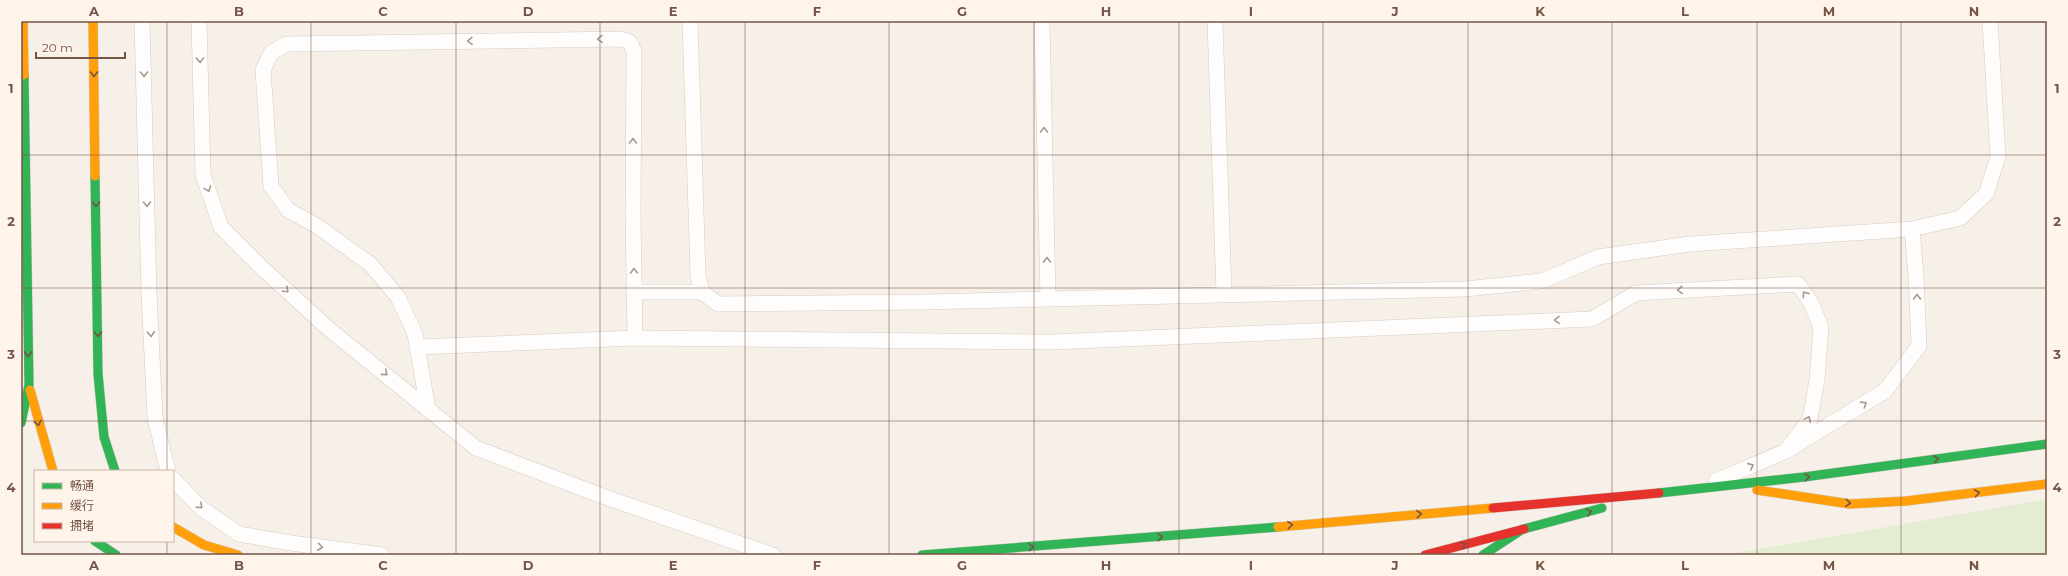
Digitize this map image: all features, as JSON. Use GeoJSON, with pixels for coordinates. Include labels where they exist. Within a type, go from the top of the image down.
{"type":"FeatureCollection","features":[{"type":"Feature","properties":{"kind":"main road"},"geometry":{"type":"LineString","coordinates":[[21,423],[29,385],[23,21]]}},
{"type":"Feature","properties":{"kind":"main road"},"geometry":{"type":"LineString","coordinates":[[93,21],[98,374],[104,431],[108,454],[115,470]]}},
{"type":"Feature","properties":{"kind":"main road"},"geometry":{"type":"LineString","coordinates":[[29,385],[53,470]]}},
{"type":"Feature","properties":{"kind":"main road"},"geometry":{"type":"LineString","coordinates":[[922,555],[1173,536],[1667,491],[1804,477],[2047,444]]}},
{"type":"Feature","properties":{"kind":"main road"},"geometry":{"type":"LineString","coordinates":[[1726,485],[1850,504],[1906,501],[2047,484]]}},
{"type":"Feature","properties":{"kind":"main road"},"geometry":{"type":"LineString","coordinates":[[1425,555],[1667,491]]}},
{"type":"Feature","properties":{"kind":"main road"},"geometry":{"type":"LineString","coordinates":[[174,528],[186,537],[222,552],[238,555]]}},
{"type":"Feature","properties":{"kind":"main road"},"geometry":{"type":"LineString","coordinates":[[1483,555],[1524,529]]}},
{"type":"Feature","properties":{"kind":"main road"},"geometry":{"type":"LineString","coordinates":[[97,542],[113,552]]}},
{"type":"Feature","properties":{"kind":"lane"},"geometry":{"type":"LineString","coordinates":[[142,21],[149,293],[155,418],[168,470]]}},
{"type":"Feature","properties":{"kind":"lane"},"geometry":{"type":"LineString","coordinates":[[199,21],[203,175],[221,227],[261,266],[330,330],[476,448],[605,497],[774,555]]}},
{"type":"Feature","properties":{"kind":"lane"},"geometry":{"type":"LineString","coordinates":[[690,21],[698,275],[702,292]]}},
{"type":"Feature","properties":{"kind":"lane"},"geometry":{"type":"LineString","coordinates":[[1042,21],[1048,299]]}},
{"type":"Feature","properties":{"kind":"lane"},"geometry":{"type":"LineString","coordinates":[[1215,21],[1224,294]]}},
{"type":"Feature","properties":{"kind":"lane"},"geometry":{"type":"LineString","coordinates":[[634,292],[702,292],[718,304],[1048,299],[1465,289],[1542,281],[1598,257],[1690,244],[1912,229],[1960,218],[1986,194],[1998,157],[1990,21]]}},
{"type":"Feature","properties":{"kind":"lane"},"geometry":{"type":"LineString","coordinates":[[428,410],[415,334],[398,297],[370,264],[317,226],[288,210],[271,186],[263,70],[271,53],[286,44],[621,39],[630,42],[634,52],[635,338]]}},
{"type":"Feature","properties":{"kind":"lane"},"geometry":{"type":"LineString","coordinates":[[1702,487],[1786,451],[1885,391],[1919,346],[1916,275],[1912,229]]}},
{"type":"Feature","properties":{"kind":"lane"},"geometry":{"type":"LineString","coordinates":[[417,347],[635,338],[1052,342],[1584,319],[1592,318],[1636,293],[1798,284],[1811,303],[1821,327],[1817,380],[1810,419],[1786,451]]}},
{"type":"Feature","properties":{"kind":"lane"},"geometry":{"type":"LineString","coordinates":[[174,480],[201,508],[239,534],[291,543],[382,555]]}},
{"type":"Feature","properties":{"kind":"green space"},"geometry":{"type":"Polygon","coordinates":[[[2047,499],[2047,555],[1726,555],[2047,499]]]}},
{"type":"Feature","properties":{"kind":"traffic: fast"},"geometry":{"type":"LineString","coordinates":[[21,423],[29,385],[24,75]]}},
{"type":"Feature","properties":{"kind":"traffic: fast"},"geometry":{"type":"LineString","coordinates":[[95,176],[98,374],[104,437],[115,470]]}},
{"type":"Feature","properties":{"kind":"traffic: fast"},"geometry":{"type":"LineString","coordinates":[[1659,493],[1804,477],[2047,444]]}},
{"type":"Feature","properties":{"kind":"traffic: fast"},"geometry":{"type":"LineString","coordinates":[[1524,529],[1602,508]]}},
{"type":"Feature","properties":{"kind":"traffic: fast"},"geometry":{"type":"LineString","coordinates":[[922,555],[1278,527]]}},
{"type":"Feature","properties":{"kind":"traffic: fast"},"geometry":{"type":"LineString","coordinates":[[1483,555],[1523,529]]}},
{"type":"Feature","properties":{"kind":"traffic: fast"},"geometry":{"type":"LineString","coordinates":[[96,542],[116,555]]}},
{"type":"Feature","properties":{"kind":"traffic: slow"},"geometry":{"type":"LineString","coordinates":[[23,21],[24,75]]}},
{"type":"Feature","properties":{"kind":"traffic: slow"},"geometry":{"type":"LineString","coordinates":[[93,21],[95,176]]}},
{"type":"Feature","properties":{"kind":"traffic: slow"},"geometry":{"type":"LineString","coordinates":[[30,390],[53,470]]}},
{"type":"Feature","properties":{"kind":"traffic: slow"},"geometry":{"type":"LineString","coordinates":[[1757,490],[1850,504],[1906,501],[2047,484]]}},
{"type":"Feature","properties":{"kind":"traffic: slow"},"geometry":{"type":"LineString","coordinates":[[1278,527],[1493,508]]}},
{"type":"Feature","properties":{"kind":"traffic: slow"},"geometry":{"type":"LineString","coordinates":[[174,528],[204,545],[238,555]]}},
{"type":"Feature","properties":{"kind":"traffic: jam"},"geometry":{"type":"LineString","coordinates":[[1493,508],[1659,493]]}},
{"type":"Feature","properties":{"kind":"traffic: jam"},"geometry":{"type":"LineString","coordinates":[[1425,555],[1524,529]]}}]}
